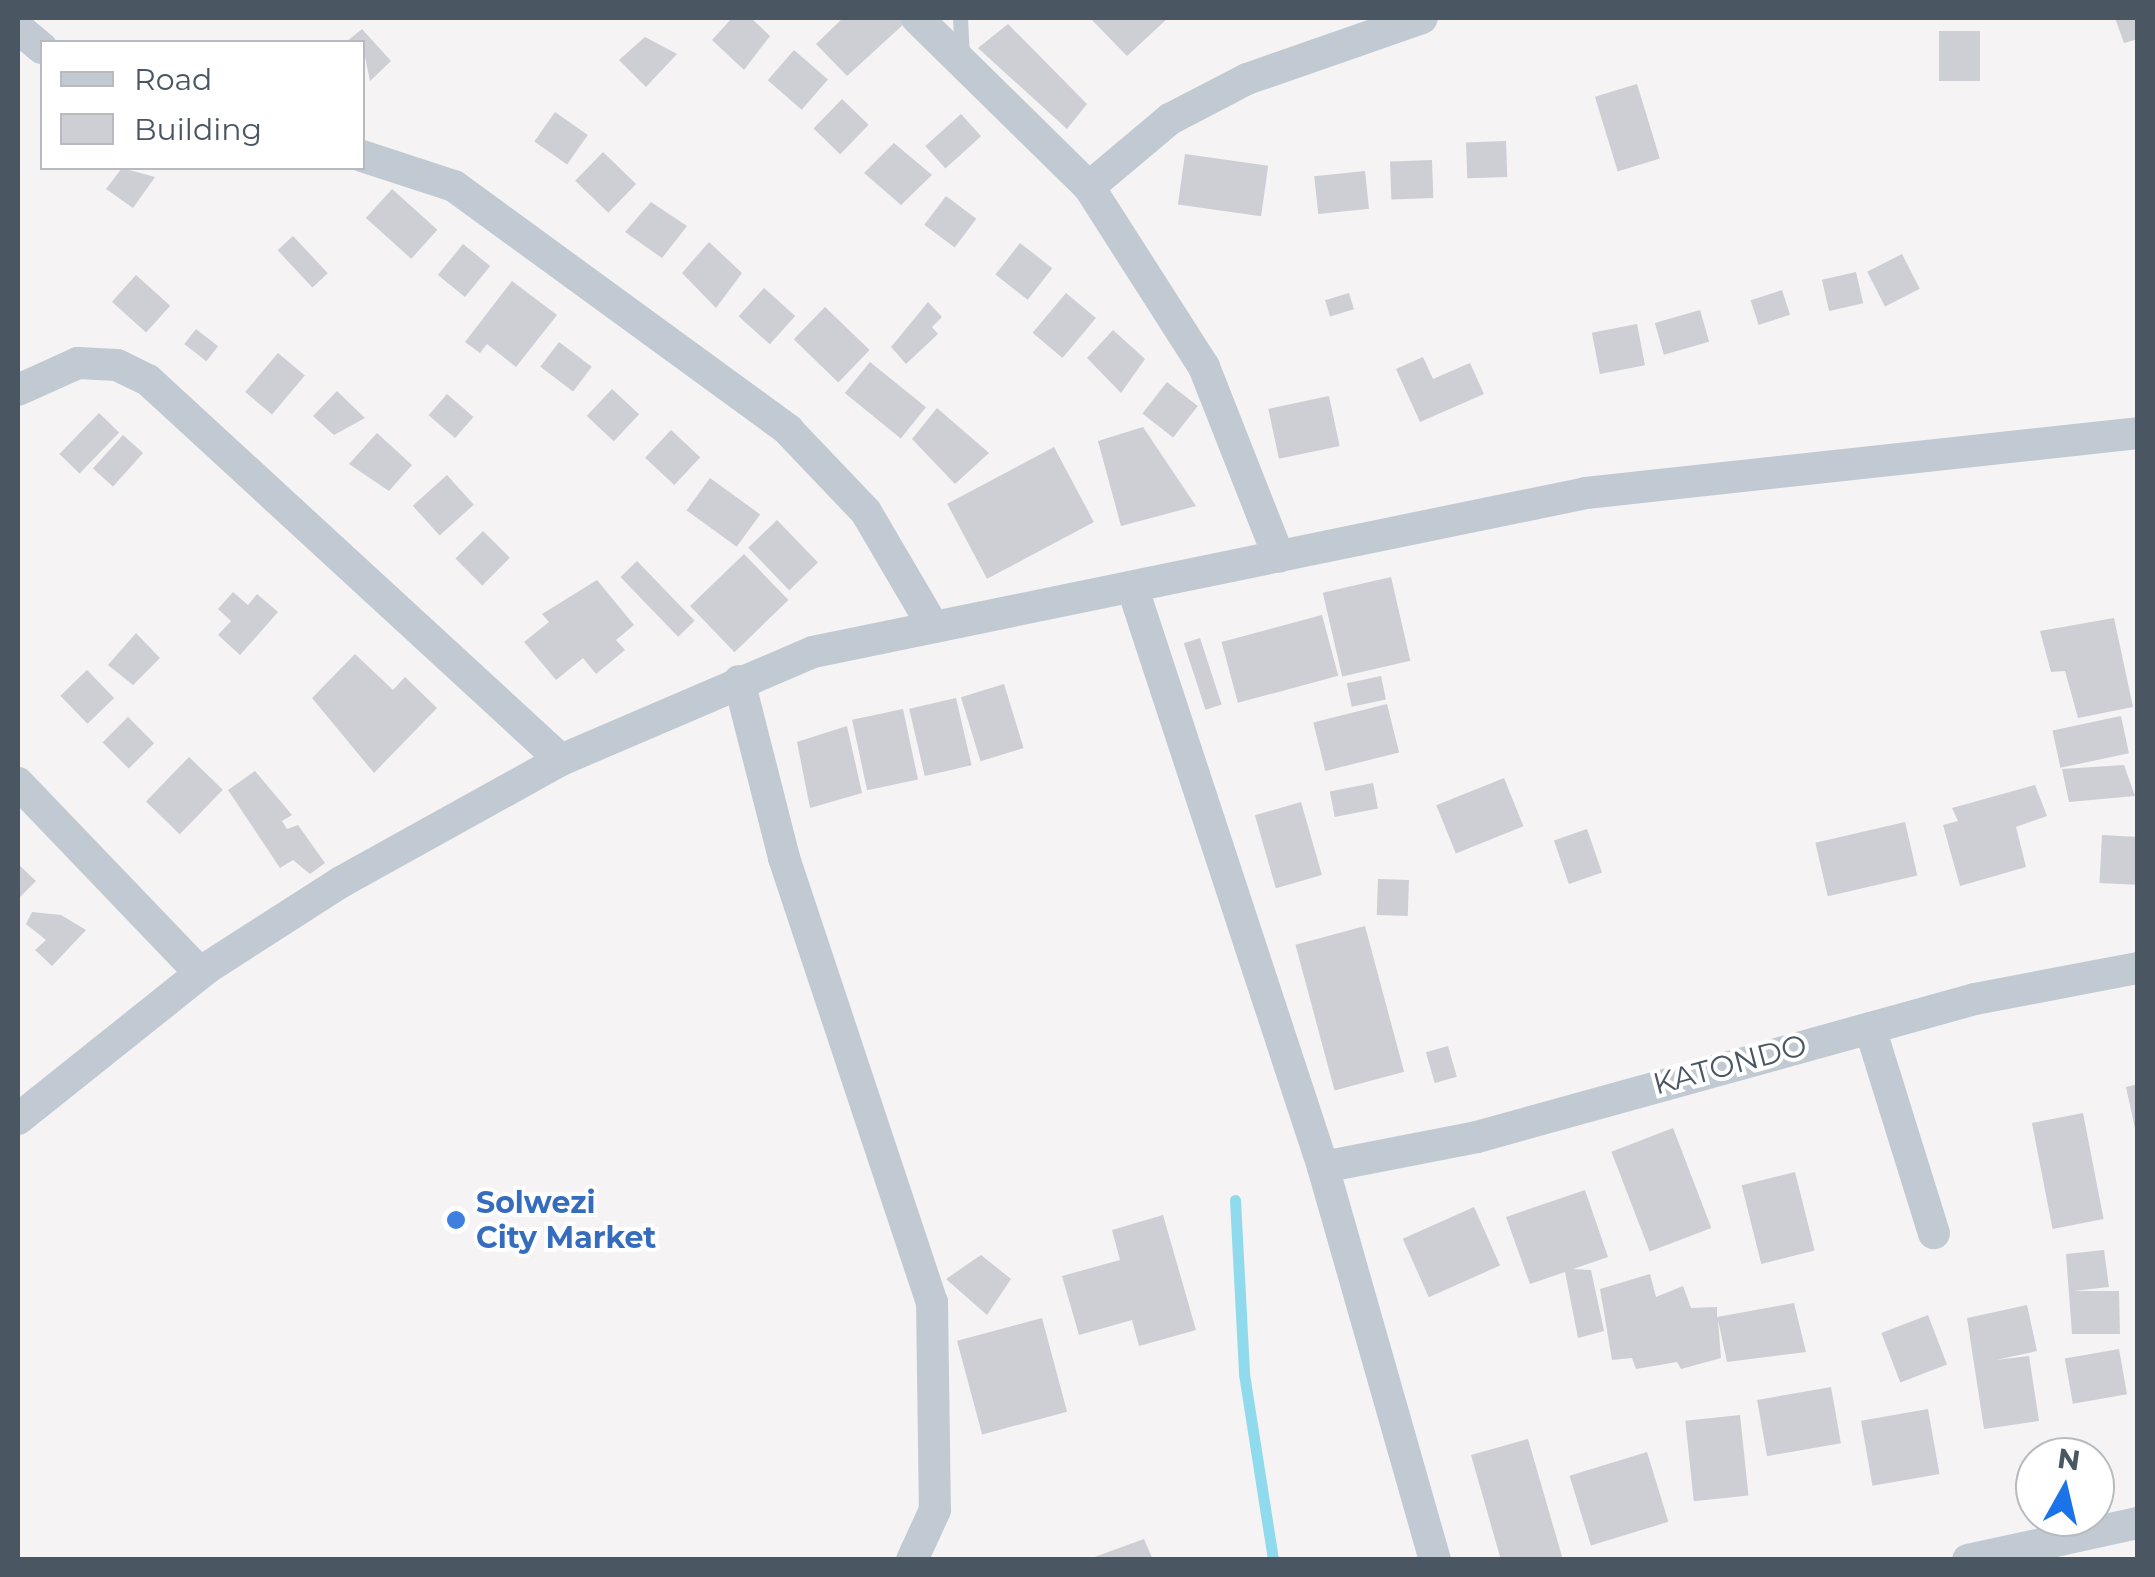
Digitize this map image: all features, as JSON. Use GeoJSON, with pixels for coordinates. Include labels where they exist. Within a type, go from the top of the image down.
{"type":"FeatureCollection","features":[{"type":"Feature","properties":{"kind":"street"},"geometry":{"type":"LineString","coordinates":[[917,18],[1089,187],[1204,367],[1278,556]]}},
{"type":"Feature","properties":{"kind":"street"},"geometry":{"type":"LineString","coordinates":[[1089,187],[1170,119],[1246,79],[1422,18]]}},
{"type":"Feature","properties":{"kind":"street"},"geometry":{"type":"LineString","coordinates":[[18,28],[40,46]]}},
{"type":"Feature","properties":{"kind":"street"},"geometry":{"type":"LineString","coordinates":[[365,157],[454,186],[788,430],[866,512],[933,626]]}},
{"type":"Feature","properties":{"kind":"street"},"geometry":{"type":"LineString","coordinates":[[18,390],[78,363],[116,365],[148,380],[562,760]]}},
{"type":"Feature","properties":{"kind":"street"},"geometry":{"type":"LineString","coordinates":[[18,1119],[200,974],[341,882],[562,760],[813,652],[1586,493],[2138,433]]}},
{"type":"Feature","properties":{"kind":"street"},"geometry":{"type":"LineString","coordinates":[[1132,589],[1323,1168],[1435,1560]]}},
{"type":"Feature","properties":{"kind":"street"},"geometry":{"type":"LineString","coordinates":[[739,681],[784,858],[932,1302],[935,1510],[912,1560]]}},
{"type":"Feature","properties":{"kind":"street"},"geometry":{"type":"LineString","coordinates":[[18,783],[200,974]]}},
{"type":"Feature","properties":{"kind":"street","name":"KATONDO"},"geometry":{"type":"LineString","coordinates":[[1323,1168],[1477,1137],[1870,1028],[2138,968]]}},
{"type":"Feature","properties":{"kind":"street"},"geometry":{"type":"LineString","coordinates":[[1870,1028],[1934,1234]]}},
{"type":"Feature","properties":{"kind":"street"},"geometry":{"type":"LineString","coordinates":[[1968,1560],[2138,1523]]}},
{"type":"Feature","properties":{"kind":"lane"},"geometry":{"type":"LineString","coordinates":[[960,18],[962,61]]}},
{"type":"Feature","properties":{"kind":"building"},"geometry":{"type":"Polygon","coordinates":[[[732,18],[751,18],[770,36],[744,70],[712,40],[732,18]]]}},
{"type":"Feature","properties":{"kind":"building"},"geometry":{"type":"Polygon","coordinates":[[[843,18],[898,18],[905,23],[847,76],[816,44],[843,18]]]}},
{"type":"Feature","properties":{"kind":"building"},"geometry":{"type":"Polygon","coordinates":[[[1090,18],[1168,18],[1127,56],[1090,18]]]}},
{"type":"Feature","properties":{"kind":"building"},"geometry":{"type":"Polygon","coordinates":[[[2115,18],[2138,18],[2138,39],[2124,43],[2115,18]]]}},
{"type":"Feature","properties":{"kind":"building"},"geometry":{"type":"Polygon","coordinates":[[[1008,24],[1087,104],[1067,129],[978,48],[1008,24]]]}},
{"type":"Feature","properties":{"kind":"building"},"geometry":{"type":"Polygon","coordinates":[[[362,29],[391,61],[370,81],[365,40],[348,40],[362,29]]]}},
{"type":"Feature","properties":{"kind":"building"},"geometry":{"type":"Polygon","coordinates":[[[1939,31],[1980,31],[1980,81],[1939,81],[1939,31]]]}},
{"type":"Feature","properties":{"kind":"building"},"geometry":{"type":"Polygon","coordinates":[[[645,37],[677,54],[646,87],[619,60],[645,37]]]}},
{"type":"Feature","properties":{"kind":"building"},"geometry":{"type":"Polygon","coordinates":[[[794,50],[828,80],[802,110],[768,80],[794,50]]]}},
{"type":"Feature","properties":{"kind":"building"},"geometry":{"type":"Polygon","coordinates":[[[1637,84],[1660,159],[1618,171],[1595,97],[1637,84]]]}},
{"type":"Feature","properties":{"kind":"building"},"geometry":{"type":"Polygon","coordinates":[[[842,99],[869,125],[840,154],[814,128],[842,99]]]}},
{"type":"Feature","properties":{"kind":"building"},"geometry":{"type":"Polygon","coordinates":[[[555,112],[588,135],[567,164],[534,141],[555,112]]]}},
{"type":"Feature","properties":{"kind":"building"},"geometry":{"type":"Polygon","coordinates":[[[961,114],[981,136],[945,168],[925,146],[961,114]]]}},
{"type":"Feature","properties":{"kind":"building"},"geometry":{"type":"Polygon","coordinates":[[[1506,141],[1507,177],[1467,178],[1466,142],[1506,141]]]}},
{"type":"Feature","properties":{"kind":"building"},"geometry":{"type":"Polygon","coordinates":[[[894,143],[932,175],[901,205],[864,173],[894,143]]]}},
{"type":"Feature","properties":{"kind":"building"},"geometry":{"type":"Polygon","coordinates":[[[603,152],[636,184],[608,213],[575,181],[603,152]]]}},
{"type":"Feature","properties":{"kind":"building"},"geometry":{"type":"Polygon","coordinates":[[[1185,154],[1268,166],[1261,216],[1178,205],[1185,154]]]}},
{"type":"Feature","properties":{"kind":"building"},"geometry":{"type":"Polygon","coordinates":[[[1432,160],[1433,198],[1391,199],[1390,161],[1432,160]]]}},
{"type":"Feature","properties":{"kind":"building"},"geometry":{"type":"Polygon","coordinates":[[[120,170],[155,177],[133,208],[106,189],[120,170]]]}},
{"type":"Feature","properties":{"kind":"building"},"geometry":{"type":"Polygon","coordinates":[[[1365,171],[1369,209],[1318,214],[1314,176],[1365,171]]]}},
{"type":"Feature","properties":{"kind":"building"},"geometry":{"type":"Polygon","coordinates":[[[392,189],[437,230],[411,259],[366,218],[392,189]]]}},
{"type":"Feature","properties":{"kind":"building"},"geometry":{"type":"Polygon","coordinates":[[[946,196],[976,219],[955,248],[924,225],[946,196]]]}},
{"type":"Feature","properties":{"kind":"building"},"geometry":{"type":"Polygon","coordinates":[[[651,202],[687,226],[662,258],[625,232],[651,202]]]}},
{"type":"Feature","properties":{"kind":"building"},"geometry":{"type":"Polygon","coordinates":[[[293,236],[328,273],[312,288],[278,250],[293,236]]]}},
{"type":"Feature","properties":{"kind":"building"},"geometry":{"type":"Polygon","coordinates":[[[709,242],[742,273],[716,308],[682,273],[709,242]]]}},
{"type":"Feature","properties":{"kind":"building"},"geometry":{"type":"Polygon","coordinates":[[[1020,243],[1052,268],[1028,300],[995,275],[1020,243]]]}},
{"type":"Feature","properties":{"kind":"building"},"geometry":{"type":"Polygon","coordinates":[[[463,244],[490,266],[465,297],[438,275],[463,244]]]}},
{"type":"Feature","properties":{"kind":"building"},"geometry":{"type":"Polygon","coordinates":[[[1902,254],[1920,289],[1885,306],[1867,272],[1902,254]]]}},
{"type":"Feature","properties":{"kind":"building"},"geometry":{"type":"Polygon","coordinates":[[[1856,272],[1863,303],[1829,311],[1822,280],[1856,272]]]}},
{"type":"Feature","properties":{"kind":"building"},"geometry":{"type":"Polygon","coordinates":[[[136,275],[170,306],[146,333],[112,302],[136,275]]]}},
{"type":"Feature","properties":{"kind":"building"},"geometry":{"type":"Polygon","coordinates":[[[512,281],[557,315],[516,367],[487,344],[480,353],[465,342],[512,281]]]}},
{"type":"Feature","properties":{"kind":"building"},"geometry":{"type":"Polygon","coordinates":[[[764,288],[795,316],[770,344],[739,316],[764,288]]]}},
{"type":"Feature","properties":{"kind":"building"},"geometry":{"type":"Polygon","coordinates":[[[1782,290],[1790,315],[1759,325],[1751,300],[1782,290]]]}},
{"type":"Feature","properties":{"kind":"building"},"geometry":{"type":"Polygon","coordinates":[[[1066,293],[1096,318],[1062,358],[1033,333],[1066,293]]]}},
{"type":"Feature","properties":{"kind":"building"},"geometry":{"type":"Polygon","coordinates":[[[1349,293],[1354,309],[1330,317],[1325,300],[1349,293]]]}},
{"type":"Feature","properties":{"kind":"building"},"geometry":{"type":"Polygon","coordinates":[[[928,302],[942,317],[932,327],[938,334],[906,364],[891,347],[928,302]]]}},
{"type":"Feature","properties":{"kind":"building"},"geometry":{"type":"Polygon","coordinates":[[[825,307],[870,350],[838,382],[794,339],[825,307]]]}},
{"type":"Feature","properties":{"kind":"building"},"geometry":{"type":"Polygon","coordinates":[[[1700,310],[1709,342],[1664,355],[1655,323],[1700,310]]]}},
{"type":"Feature","properties":{"kind":"building"},"geometry":{"type":"Polygon","coordinates":[[[1637,324],[1645,365],[1600,374],[1592,333],[1637,324]]]}},
{"type":"Feature","properties":{"kind":"building"},"geometry":{"type":"Polygon","coordinates":[[[196,329],[218,346],[206,361],[184,344],[196,329]]]}},
{"type":"Feature","properties":{"kind":"building"},"geometry":{"type":"Polygon","coordinates":[[[1113,330],[1145,359],[1121,393],[1087,358],[1113,330]]]}},
{"type":"Feature","properties":{"kind":"building"},"geometry":{"type":"Polygon","coordinates":[[[559,342],[592,367],[573,391],[540,367],[559,342]]]}},
{"type":"Feature","properties":{"kind":"building"},"geometry":{"type":"Polygon","coordinates":[[[278,353],[305,375],[272,415],[245,392],[278,353]]]}},
{"type":"Feature","properties":{"kind":"building"},"geometry":{"type":"Polygon","coordinates":[[[1423,357],[1433,379],[1470,363],[1484,394],[1420,422],[1396,369],[1423,357]]]}},
{"type":"Feature","properties":{"kind":"building"},"geometry":{"type":"Polygon","coordinates":[[[870,362],[926,407],[901,438],[845,393],[870,362]]]}},
{"type":"Feature","properties":{"kind":"building"},"geometry":{"type":"Polygon","coordinates":[[[1167,382],[1198,406],[1173,438],[1142,414],[1167,382]]]}},
{"type":"Feature","properties":{"kind":"building"},"geometry":{"type":"Polygon","coordinates":[[[612,389],[639,414],[614,441],[587,416],[612,389]]]}},
{"type":"Feature","properties":{"kind":"building"},"geometry":{"type":"Polygon","coordinates":[[[337,391],[365,418],[334,435],[313,416],[337,391]]]}},
{"type":"Feature","properties":{"kind":"building"},"geometry":{"type":"Polygon","coordinates":[[[447,394],[473,417],[455,438],[429,415],[447,394]]]}},
{"type":"Feature","properties":{"kind":"building"},"geometry":{"type":"Polygon","coordinates":[[[1329,396],[1340,446],[1279,459],[1268,409],[1329,396]]]}},
{"type":"Feature","properties":{"kind":"building"},"geometry":{"type":"Polygon","coordinates":[[[937,408],[989,453],[955,484],[912,439],[937,408]]]}},
{"type":"Feature","properties":{"kind":"building"},"geometry":{"type":"Polygon","coordinates":[[[99,413],[119,432],[80,473],[59,454],[99,413]]]}},
{"type":"Feature","properties":{"kind":"building"},"geometry":{"type":"Polygon","coordinates":[[[1143,427],[1196,506],[1121,526],[1098,441],[1143,427]]]}},
{"type":"Feature","properties":{"kind":"building"},"geometry":{"type":"Polygon","coordinates":[[[671,430],[700,457],[674,485],[645,458],[671,430]]]}},
{"type":"Feature","properties":{"kind":"building"},"geometry":{"type":"Polygon","coordinates":[[[377,433],[412,465],[389,491],[349,464],[377,433]]]}},
{"type":"Feature","properties":{"kind":"building"},"geometry":{"type":"Polygon","coordinates":[[[123,435],[143,453],[113,487],[93,468],[123,435]]]}},
{"type":"Feature","properties":{"kind":"building"},"geometry":{"type":"Polygon","coordinates":[[[1054,447],[1094,522],[987,579],[947,504],[1054,447]]]}},
{"type":"Feature","properties":{"kind":"building"},"geometry":{"type":"Polygon","coordinates":[[[447,475],[474,505],[440,536],[413,506],[447,475]]]}},
{"type":"Feature","properties":{"kind":"building"},"geometry":{"type":"Polygon","coordinates":[[[710,478],[760,514],[737,547],[686,510],[710,478]]]}},
{"type":"Feature","properties":{"kind":"building"},"geometry":{"type":"Polygon","coordinates":[[[777,520],[818,562],[789,590],[748,548],[777,520]]]}},
{"type":"Feature","properties":{"kind":"building"},"geometry":{"type":"Polygon","coordinates":[[[483,531],[510,558],[482,585],[455,559],[483,531]]]}},
{"type":"Feature","properties":{"kind":"building"},"geometry":{"type":"Polygon","coordinates":[[[744,554],[788,600],[735,652],[690,606],[744,554]]]}},
{"type":"Feature","properties":{"kind":"building"},"geometry":{"type":"Polygon","coordinates":[[[637,561],[695,621],[678,637],[620,577],[637,561]]]}},
{"type":"Feature","properties":{"kind":"building"},"geometry":{"type":"Polygon","coordinates":[[[1391,577],[1410,661],[1342,677],[1323,593],[1391,577]]]}},
{"type":"Feature","properties":{"kind":"building"},"geometry":{"type":"Polygon","coordinates":[[[597,580],[634,625],[616,640],[625,650],[596,674],[583,658],[556,680],[524,642],[549,622],[542,614],[597,580]]]}},
{"type":"Feature","properties":{"kind":"building"},"geometry":{"type":"Polygon","coordinates":[[[233,592],[248,605],[257,594],[278,612],[240,655],[218,635],[231,621],[218,609],[233,592]]]}},
{"type":"Feature","properties":{"kind":"building"},"geometry":{"type":"Polygon","coordinates":[[[1322,615],[1338,676],[1238,703],[1222,642],[1322,615]]]}},
{"type":"Feature","properties":{"kind":"building"},"geometry":{"type":"Polygon","coordinates":[[[2114,618],[2133,707],[2078,718],[2065,671],[2051,672],[2040,631],[2114,618]]]}},
{"type":"Feature","properties":{"kind":"building"},"geometry":{"type":"Polygon","coordinates":[[[136,633],[160,658],[133,685],[108,665],[136,633]]]}},
{"type":"Feature","properties":{"kind":"building"},"geometry":{"type":"Polygon","coordinates":[[[1200,638],[1222,705],[1205,710],[1184,643],[1200,638]]]}},
{"type":"Feature","properties":{"kind":"building"},"geometry":{"type":"Polygon","coordinates":[[[355,654],[393,690],[405,677],[437,708],[374,773],[312,698],[355,654]]]}},
{"type":"Feature","properties":{"kind":"building"},"geometry":{"type":"Polygon","coordinates":[[[87,670],[114,698],[87,724],[60,696],[87,670]]]}},
{"type":"Feature","properties":{"kind":"building"},"geometry":{"type":"Polygon","coordinates":[[[1381,676],[1386,699],[1352,707],[1347,683],[1381,676]]]}},
{"type":"Feature","properties":{"kind":"building"},"geometry":{"type":"Polygon","coordinates":[[[1004,684],[1024,748],[981,761],[961,697],[1004,684]]]}},
{"type":"Feature","properties":{"kind":"building"},"geometry":{"type":"Polygon","coordinates":[[[956,698],[972,765],[925,776],[909,709],[956,698]]]}},
{"type":"Feature","properties":{"kind":"building"},"geometry":{"type":"Polygon","coordinates":[[[1387,704],[1399,753],[1325,771],[1313,722],[1387,704]]]}},
{"type":"Feature","properties":{"kind":"building"},"geometry":{"type":"Polygon","coordinates":[[[903,709],[918,779],[867,790],[852,720],[903,709]]]}},
{"type":"Feature","properties":{"kind":"building"},"geometry":{"type":"Polygon","coordinates":[[[2121,716],[2129,753],[2060,768],[2053,731],[2121,716]]]}},
{"type":"Feature","properties":{"kind":"building"},"geometry":{"type":"Polygon","coordinates":[[[128,717],[154,743],[129,769],[103,742],[128,717]]]}},
{"type":"Feature","properties":{"kind":"building"},"geometry":{"type":"Polygon","coordinates":[[[847,726],[862,793],[810,808],[797,742],[847,726]]]}},
{"type":"Feature","properties":{"kind":"building"},"geometry":{"type":"Polygon","coordinates":[[[189,757],[223,790],[180,834],[146,802],[189,757]]]}},
{"type":"Feature","properties":{"kind":"building"},"geometry":{"type":"Polygon","coordinates":[[[2124,765],[2135,796],[2069,802],[2062,769],[2124,765]]]}},
{"type":"Feature","properties":{"kind":"building"},"geometry":{"type":"Polygon","coordinates":[[[255,771],[292,815],[282,821],[287,829],[298,825],[325,863],[310,874],[293,860],[280,868],[228,790],[255,771]]]}},
{"type":"Feature","properties":{"kind":"building"},"geometry":{"type":"Polygon","coordinates":[[[1504,778],[1523,826],[1456,854],[1436,805],[1504,778]]]}},
{"type":"Feature","properties":{"kind":"building"},"geometry":{"type":"Polygon","coordinates":[[[1373,783],[1378,809],[1335,817],[1330,791],[1373,783]]]}},
{"type":"Feature","properties":{"kind":"building"},"geometry":{"type":"Polygon","coordinates":[[[2035,785],[2047,816],[2016,827],[2026,867],[1960,886],[1943,825],[1958,821],[1952,808],[2035,785]]]}},
{"type":"Feature","properties":{"kind":"building"},"geometry":{"type":"Polygon","coordinates":[[[1301,802],[1322,875],[1276,888],[1255,815],[1301,802]]]}},
{"type":"Feature","properties":{"kind":"building"},"geometry":{"type":"Polygon","coordinates":[[[1905,822],[1917,876],[1828,896],[1815,843],[1905,822]]]}},
{"type":"Feature","properties":{"kind":"building"},"geometry":{"type":"Polygon","coordinates":[[[1587,829],[1602,872],[1569,884],[1554,840],[1587,829]]]}},
{"type":"Feature","properties":{"kind":"building"},"geometry":{"type":"Polygon","coordinates":[[[2102,835],[2138,837],[2135,885],[2099,883],[2102,835]]]}},
{"type":"Feature","properties":{"kind":"building"},"geometry":{"type":"Polygon","coordinates":[[[18,864],[36,881],[18,899],[18,864]]]}},
{"type":"Feature","properties":{"kind":"building"},"geometry":{"type":"Polygon","coordinates":[[[1378,879],[1409,880],[1408,916],[1377,915],[1378,879]]]}},
{"type":"Feature","properties":{"kind":"building"},"geometry":{"type":"Polygon","coordinates":[[[32,912],[61,915],[86,930],[52,966],[35,950],[46,940],[26,924],[32,912]]]}},
{"type":"Feature","properties":{"kind":"building"},"geometry":{"type":"Polygon","coordinates":[[[1365,926],[1404,1072],[1335,1090],[1295,945],[1365,926]]]}},
{"type":"Feature","properties":{"kind":"building"},"geometry":{"type":"Polygon","coordinates":[[[1448,1046],[1457,1077],[1435,1083],[1426,1052],[1448,1046]]]}},
{"type":"Feature","properties":{"kind":"building"},"geometry":{"type":"Polygon","coordinates":[[[2138,1084],[2138,1133],[2136,1133],[2126,1087],[2138,1084]]]}},
{"type":"Feature","properties":{"kind":"building"},"geometry":{"type":"Polygon","coordinates":[[[2083,1113],[2104,1219],[2053,1229],[2032,1123],[2083,1113]]]}},
{"type":"Feature","properties":{"kind":"building"},"geometry":{"type":"Polygon","coordinates":[[[1673,1128],[1711,1228],[1650,1252],[1611,1152],[1673,1128]]]}},
{"type":"Feature","properties":{"kind":"building"},"geometry":{"type":"Polygon","coordinates":[[[1795,1172],[1815,1251],[1761,1264],[1742,1185],[1795,1172]]]}},
{"type":"Feature","properties":{"kind":"building"},"geometry":{"type":"Polygon","coordinates":[[[1585,1190],[1608,1257],[1573,1269],[1591,1270],[1604,1331],[1578,1338],[1565,1272],[1530,1284],[1506,1217],[1585,1190]]]}},
{"type":"Feature","properties":{"kind":"building"},"geometry":{"type":"Polygon","coordinates":[[[1474,1207],[1500,1265],[1429,1297],[1403,1239],[1474,1207]]]}},
{"type":"Feature","properties":{"kind":"building"},"geometry":{"type":"Polygon","coordinates":[[[1163,1215],[1196,1330],[1139,1346],[1132,1320],[1079,1335],[1062,1276],[1120,1260],[1112,1230],[1163,1215]]]}},
{"type":"Feature","properties":{"kind":"building"},"geometry":{"type":"Polygon","coordinates":[[[2104,1250],[2109,1287],[2074,1291],[2119,1291],[2120,1334],[2072,1334],[2066,1254],[2104,1250]]]}},
{"type":"Feature","properties":{"kind":"building"},"geometry":{"type":"Polygon","coordinates":[[[981,1255],[1011,1279],[987,1315],[946,1279],[981,1255]]]}},
{"type":"Feature","properties":{"kind":"building"},"geometry":{"type":"Polygon","coordinates":[[[1650,1274],[1656,1297],[1683,1286],[1691,1308],[1717,1307],[1717,1317],[1794,1303],[1806,1352],[1727,1362],[1718,1320],[1721,1358],[1681,1369],[1677,1362],[1636,1369],[1632,1358],[1612,1360],[1600,1289],[1650,1274]]]}},
{"type":"Feature","properties":{"kind":"building"},"geometry":{"type":"Polygon","coordinates":[[[2027,1305],[2037,1351],[1996,1360],[2029,1356],[2039,1421],[1984,1429],[1967,1318],[2027,1305]]]}},
{"type":"Feature","properties":{"kind":"building"},"geometry":{"type":"Polygon","coordinates":[[[1928,1315],[1947,1364],[1900,1382],[1881,1333],[1928,1315]]]}},
{"type":"Feature","properties":{"kind":"building"},"geometry":{"type":"Polygon","coordinates":[[[1042,1318],[1067,1412],[982,1434],[957,1341],[1042,1318]]]}},
{"type":"Feature","properties":{"kind":"building"},"geometry":{"type":"Polygon","coordinates":[[[2119,1349],[2127,1394],[2073,1404],[2065,1359],[2119,1349]]]}},
{"type":"Feature","properties":{"kind":"building"},"geometry":{"type":"Polygon","coordinates":[[[1831,1387],[1841,1443],[1767,1456],[1757,1400],[1831,1387]]]}},
{"type":"Feature","properties":{"kind":"building"},"geometry":{"type":"Polygon","coordinates":[[[1928,1409],[1939,1474],[1872,1486],[1861,1421],[1928,1409]]]}},
{"type":"Feature","properties":{"kind":"building"},"geometry":{"type":"Polygon","coordinates":[[[1740,1415],[1748,1496],[1694,1501],[1685,1421],[1740,1415]]]}},
{"type":"Feature","properties":{"kind":"building"},"geometry":{"type":"Polygon","coordinates":[[[1528,1439],[1563,1560],[1501,1560],[1471,1455],[1528,1439]]]}},
{"type":"Feature","properties":{"kind":"building"},"geometry":{"type":"Polygon","coordinates":[[[1647,1452],[1668,1522],[1591,1545],[1570,1476],[1647,1452]]]}},
{"type":"Feature","properties":{"kind":"building"},"geometry":{"type":"Polygon","coordinates":[[[1144,1539],[1153,1560],[1089,1559],[1144,1539]]]}},
{"type":"Feature","properties":{"kind":"waterway"},"geometry":{"type":"LineString","coordinates":[[1235,1200],[1244,1374],[1273,1560]]}},
{"type":"Feature","properties":{"kind":"place","name":"Solwezi City Market"},"geometry":{"type":"Point","coordinates":[456,1220]}}]}
